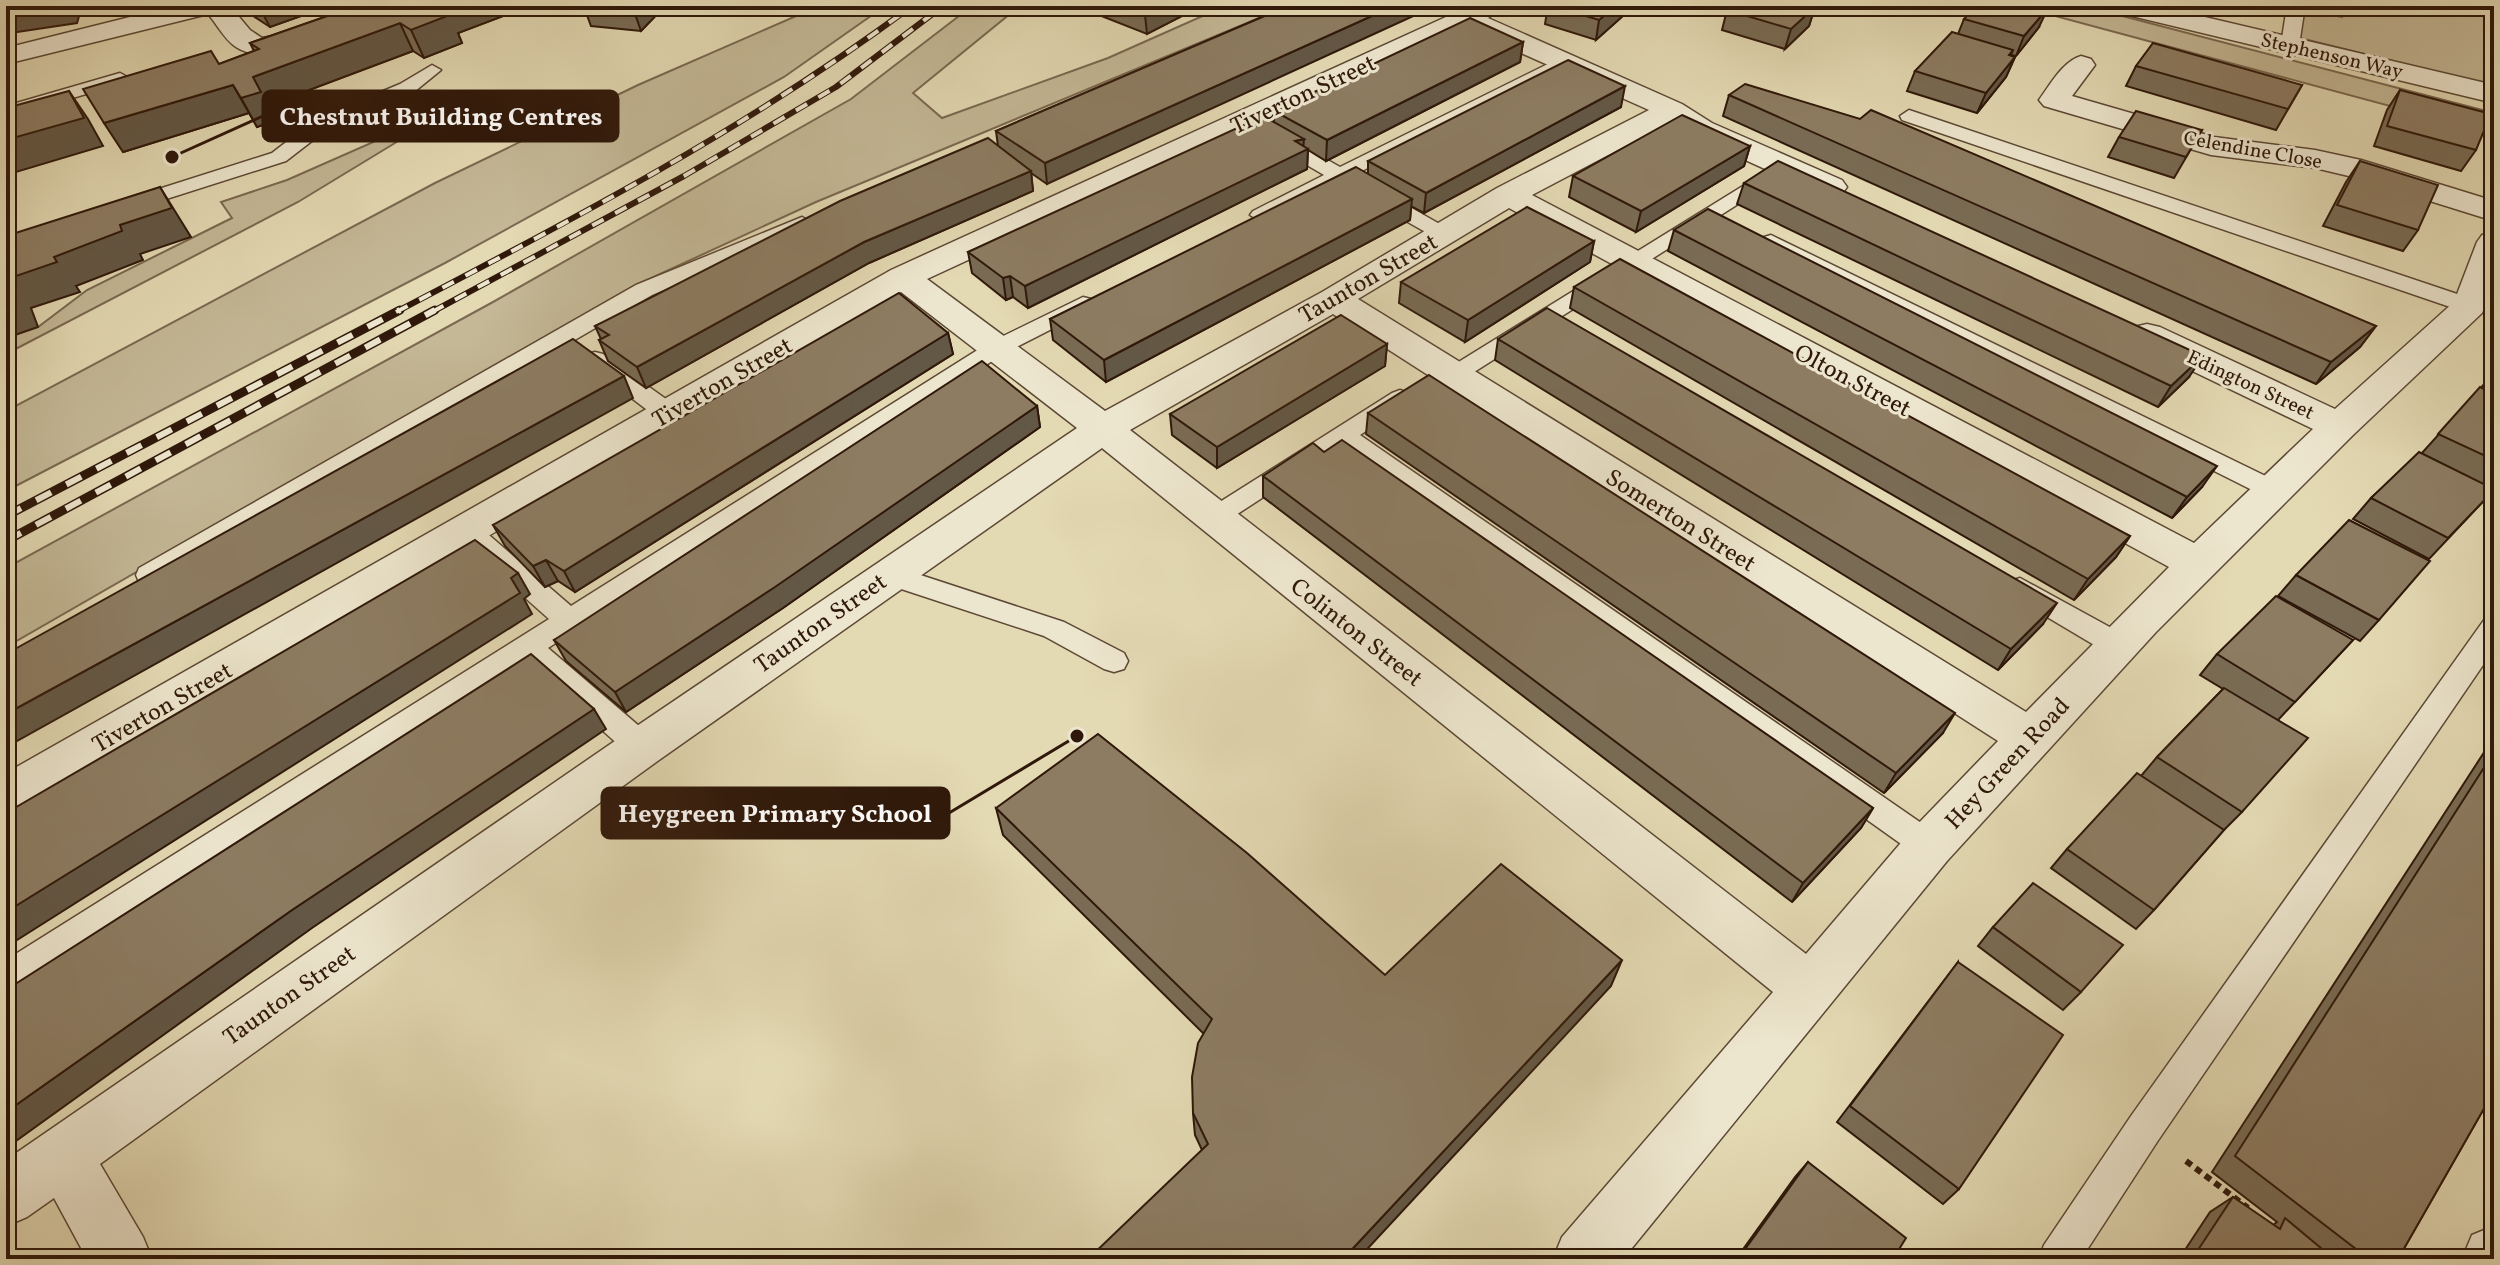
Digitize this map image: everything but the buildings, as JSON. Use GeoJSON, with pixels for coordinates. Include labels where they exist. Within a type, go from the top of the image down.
{"type":"FeatureCollection","features":[{"type":"Feature","properties":{"kind":"street"},"geometry":{"type":"LineString","coordinates":[[6,56],[206,6]]}},
{"type":"Feature","properties":{"kind":"street"},"geometry":{"type":"LineString","coordinates":[[216,6],[246,41],[257,46],[293,41],[391,6]]}},
{"type":"Feature","properties":{"kind":"street","name":"Stephenson Way"},"geometry":{"type":"LineString","coordinates":[[2124,6],[2494,94]]}},
{"type":"Feature","properties":{"kind":"street"},"geometry":{"type":"LineString","coordinates":[[1477,11],[1566,60],[1672,110],[1701,129],[1856,199]]}},
{"type":"Feature","properties":{"kind":"street","name":"Tiverton Street"},"geometry":{"type":"LineString","coordinates":[[8,792],[903,277],[1477,11]]}},
{"type":"Feature","properties":{"kind":"street","name":"Celendine Close"},"geometry":{"type":"LineString","coordinates":[[2081,65],[2047,108],[2211,146],[2315,159],[2361,169],[2494,211]]}},
{"type":"Feature","properties":{"kind":"street","name":"Taunton Street"},"geometry":{"type":"LineString","coordinates":[[6,1196],[642,747],[1103,429],[1334,299],[1508,195],[1672,110]]}},
{"type":"Feature","properties":{"kind":"street","name":"Olton Street"},"geometry":{"type":"LineString","coordinates":[[1508,195],[2198,564]]}},
{"type":"Feature","properties":{"kind":"street"},"geometry":{"type":"LineString","coordinates":[[2482,310],[2494,242]]}},
{"type":"Feature","properties":{"kind":"street","name":"Colinton Street"},"geometry":{"type":"LineString","coordinates":[[903,277],[1103,429],[1809,989]]}},
{"type":"Feature","properties":{"kind":"street","name":"Somerton Street"},"geometry":{"type":"LineString","coordinates":[[1334,299],[2030,738]]}},
{"type":"Feature","properties":{"kind":"street","name":"Hey Green Road"},"geometry":{"type":"LineString","coordinates":[[1584,1259],[1929,846],[2116,644],[2339,426],[2482,310]]}},
{"type":"Feature","properties":{"kind":"street","name":"Edington Street"},"geometry":{"type":"LineString","coordinates":[[2126,326],[2339,426]]}},
{"type":"Feature","properties":{"kind":"street"},"geometry":{"type":"LineString","coordinates":[[63,1157],[121,1259]]}},
{"type":"Feature","properties":{"kind":"lane"},"geometry":{"type":"LineString","coordinates":[[2290,45],[2296,6]]}},
{"type":"Feature","properties":{"kind":"lane"},"geometry":{"type":"LineString","coordinates":[[1243,223],[1566,60]]}},
{"type":"Feature","properties":{"kind":"lane"},"geometry":{"type":"LineString","coordinates":[[101,214],[279,157],[323,123],[407,88],[432,70]]}},
{"type":"Feature","properties":{"kind":"lane"},"geometry":{"type":"LineString","coordinates":[[6,112],[133,75]]}},
{"type":"Feature","properties":{"kind":"lane"},"geometry":{"type":"LineString","coordinates":[[1909,116],[2482,310]]}},
{"type":"Feature","properties":{"kind":"lane"},"geometry":{"type":"LineString","coordinates":[[1244,121],[1443,234]]}},
{"type":"Feature","properties":{"kind":"lane"},"geometry":{"type":"LineString","coordinates":[[1213,518],[1343,435],[1549,315],[1785,166]]}},
{"type":"Feature","properties":{"kind":"lane"},"geometry":{"type":"LineString","coordinates":[[128,587],[644,290],[828,212]]}},
{"type":"Feature","properties":{"kind":"lane"},"geometry":{"type":"LineString","coordinates":[[1712,212],[2275,491]]}},
{"type":"Feature","properties":{"kind":"lane"},"geometry":{"type":"LineString","coordinates":[[6,979],[995,349],[1105,293]]}},
{"type":"Feature","properties":{"kind":"lane"},"geometry":{"type":"LineString","coordinates":[[1549,315],[1576,331]]}},
{"type":"Feature","properties":{"kind":"lane"},"geometry":{"type":"LineString","coordinates":[[564,337],[668,413]]}},
{"type":"Feature","properties":{"kind":"lane"},"geometry":{"type":"LineString","coordinates":[[1343,435],[1929,846]]}},
{"type":"Feature","properties":{"kind":"lane"},"geometry":{"type":"LineString","coordinates":[[466,530],[570,621]]}},
{"type":"Feature","properties":{"kind":"lane"},"geometry":{"type":"LineString","coordinates":[[1995,574],[2116,644]]}},
{"type":"Feature","properties":{"kind":"lane"},"geometry":{"type":"LineString","coordinates":[[890,575],[1054,629],[1114,661]]}},
{"type":"Feature","properties":{"kind":"lane"},"geometry":{"type":"LineString","coordinates":[[2058,1259],[2144,1129],[2494,627]]}},
{"type":"Feature","properties":{"kind":"lane"},"geometry":{"type":"LineString","coordinates":[[529,648],[642,747]]}},
{"type":"Feature","properties":{"kind":"path"},"geometry":{"type":"LineString","coordinates":[[2144,1129],[2255,1213]]}},
{"type":"Feature","properties":{"kind":"shaded area"},"geometry":{"type":"Polygon","coordinates":[[[819,6],[885,6],[784,77],[445,263],[6,491],[6,411],[435,183],[638,85],[819,6]]]}},
{"type":"Feature","properties":{"kind":"shaded area"},"geometry":{"type":"Polygon","coordinates":[[[972,6],[1000,6],[1011,13],[913,93],[942,118],[1108,58],[1225,6],[1255,6],[1271,13],[816,202],[632,287],[6,647],[6,568],[493,302],[851,99],[972,6]]]}},
{"type":"Feature","properties":{"kind":"shaded area"},"geometry":{"type":"Polygon","coordinates":[[[2018,6],[2084,6],[2494,113],[2494,134],[2018,6]]]}},
{"type":"Feature","properties":{"kind":"shaded area"},"geometry":{"type":"Polygon","coordinates":[[[2296,6],[2342,17],[2345,6],[2407,6],[2450,15],[2451,6],[2494,6],[2494,86],[2292,36],[2296,6]]]}},
{"type":"Feature","properties":{"kind":"shaded area"},"geometry":{"type":"Polygon","coordinates":[[[389,135],[400,140],[298,202],[6,354],[6,338],[38,327],[87,290],[232,218],[221,202],[287,180],[389,135]]]}},
{"type":"Feature","properties":{"kind":"railway"},"geometry":{"type":"LineString","coordinates":[[396,312],[660,170],[788,92],[912,6]]}},
{"type":"Feature","properties":{"kind":"railway"},"geometry":{"type":"LineString","coordinates":[[432,312],[684,176],[836,87],[943,6]]}},
{"type":"Feature","properties":{"kind":"railway"},"geometry":{"type":"LineString","coordinates":[[6,516],[400,310]]}},
{"type":"Feature","properties":{"kind":"railway"},"geometry":{"type":"LineString","coordinates":[[6,541],[435,310]]}},
{"type":"Feature","properties":{"kind":"place","name":"Chestnut Building Centres"},"geometry":{"type":"Point","coordinates":[172,157]}},
{"type":"Feature","properties":{"kind":"place","name":"Heygreen Primary School"},"geometry":{"type":"Point","coordinates":[1077,736]}}]}
